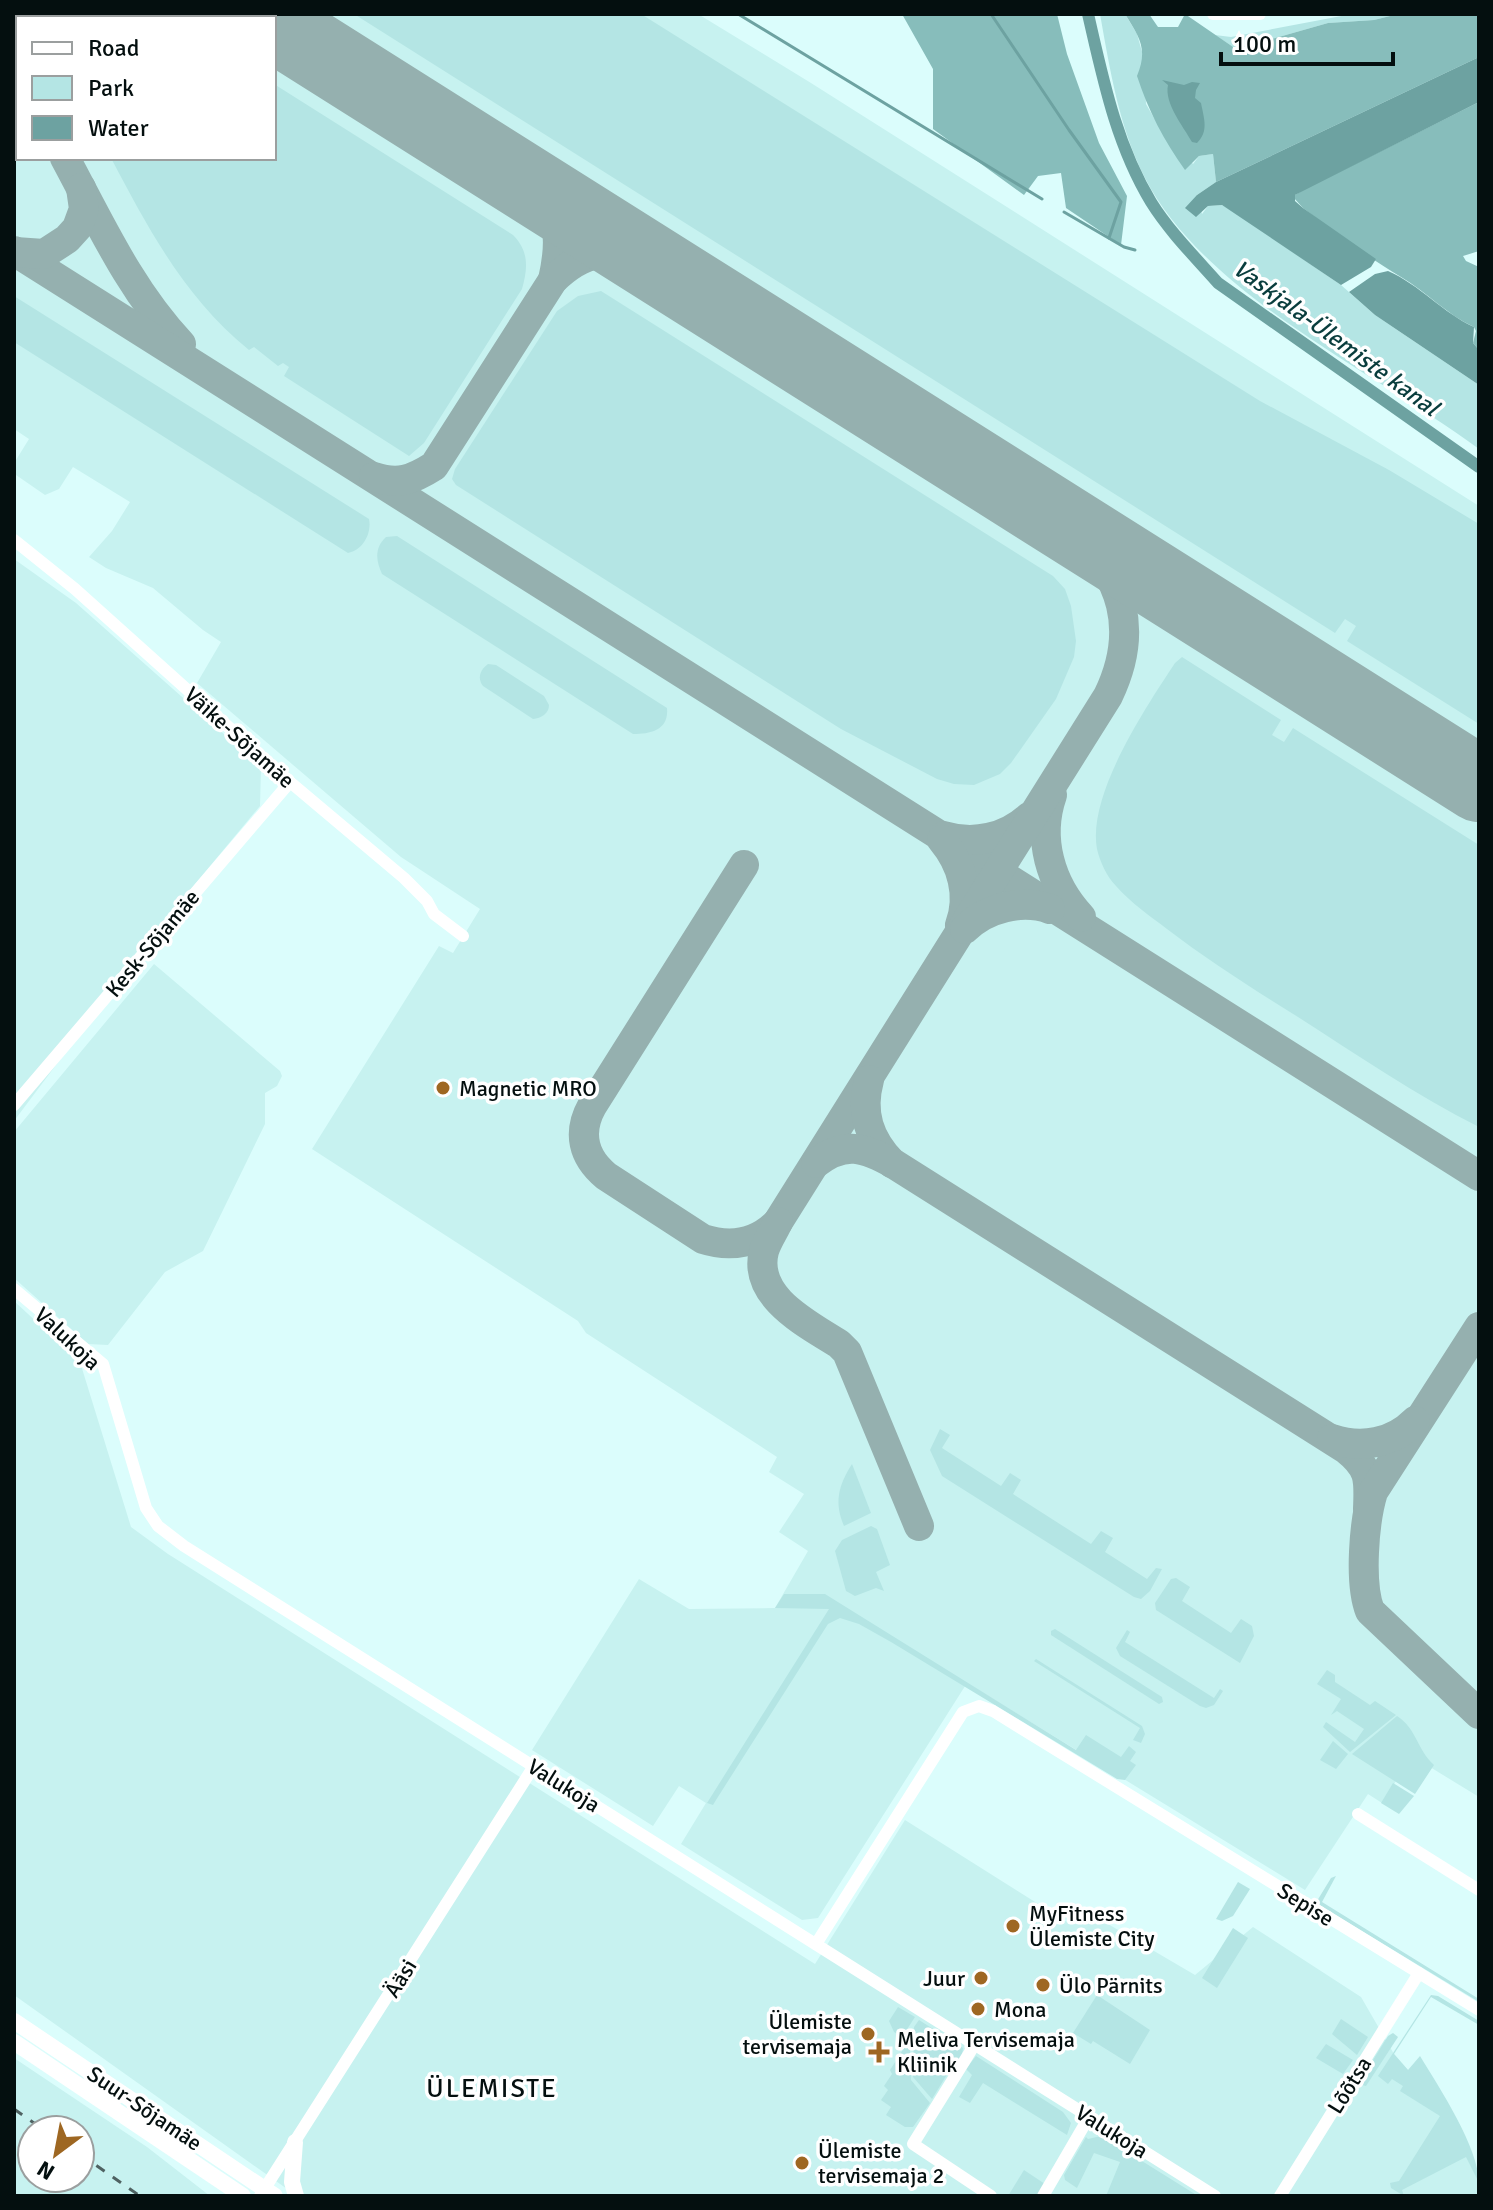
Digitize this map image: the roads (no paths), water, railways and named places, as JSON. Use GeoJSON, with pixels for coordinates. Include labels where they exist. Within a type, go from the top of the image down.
{"type":"FeatureCollection","features":[{"type":"Feature","properties":{"kind":"main road","name":"Suur-Sõjamäe"},"geometry":{"type":"LineString","coordinates":[[14,2021],[267,2194]]}},
{"type":"Feature","properties":{"kind":"main road","name":"Suur-Sõjamäe"},"geometry":{"type":"LineString","coordinates":[[14,2042],[243,2196]]}},
{"type":"Feature","properties":{"kind":"main road"},"geometry":{"type":"LineString","coordinates":[[295,2142],[292,2182],[296,2196]]}},
{"type":"Feature","properties":{"kind":"street"},"geometry":{"type":"LineString","coordinates":[[1213,14],[1260,14]]}},
{"type":"Feature","properties":{"kind":"street","name":"Väike-Sõjamäe"},"geometry":{"type":"LineString","coordinates":[[14,540],[98,609],[290,782],[404,878],[427,901],[434,914],[463,936]]}},
{"type":"Feature","properties":{"kind":"street","name":"Kesk-Sõjamäe"},"geometry":{"type":"LineString","coordinates":[[14,1105],[290,782]]}},
{"type":"Feature","properties":{"kind":"street","name":"Valukoja"},"geometry":{"type":"LineString","coordinates":[[14,1289],[103,1364],[146,1508],[158,1526],[184,1546],[1215,2196]]}},
{"type":"Feature","properties":{"kind":"street","name":"Sepise"},"geometry":{"type":"LineString","coordinates":[[816,1944],[963,1712],[979,1706],[993,1711],[1479,2010]]}},
{"type":"Feature","properties":{"kind":"street","name":"Ääsi"},"geometry":{"type":"LineString","coordinates":[[267,2194],[295,2142],[534,1766]]}},
{"type":"Feature","properties":{"kind":"street"},"geometry":{"type":"LineString","coordinates":[[1358,1814],[1479,1890]]}},
{"type":"Feature","properties":{"kind":"street","name":"Lõõtsa"},"geometry":{"type":"LineString","coordinates":[[1280,2196],[1419,1973]]}},
{"type":"Feature","properties":{"kind":"street"},"geometry":{"type":"LineString","coordinates":[[975,2044],[913,2144],[991,2196]]}},
{"type":"Feature","properties":{"kind":"street"},"geometry":{"type":"LineString","coordinates":[[1043,2196],[1089,2117]]}},
{"type":"Feature","properties":{"kind":"water"},"geometry":{"type":"Polygon","coordinates":[[[1479,57],[1479,102],[1295,195],[1295,201],[1303,208],[1376,259],[1371,267],[1341,285],[1222,205],[1208,206],[1196,217],[1185,208],[1216,182],[1479,57]]]}},
{"type":"Feature","properties":{"kind":"water"},"geometry":{"type":"Polygon","coordinates":[[[1162,80],[1184,85],[1200,83],[1195,98],[1201,103],[1205,124],[1197,143],[1192,142],[1175,114],[1168,85],[1162,80]]]}},
{"type":"Feature","properties":{"kind":"water"},"geometry":{"type":"Polygon","coordinates":[[[1388,271],[1474,327],[1473,343],[1479,350],[1479,385],[1375,315],[1349,292],[1375,274],[1388,271]]]}},
{"type":"Feature","properties":{"kind":"waterway"},"geometry":{"type":"LineString","coordinates":[[738,14],[1042,199]]}},
{"type":"Feature","properties":{"kind":"waterway"},"geometry":{"type":"LineString","coordinates":[[991,14],[1121,202],[1109,238]]}},
{"type":"Feature","properties":{"kind":"waterway","name":"Vaskjala-Ülemiste kanal"},"geometry":{"type":"LineString","coordinates":[[1088,14],[1112,111],[1128,157],[1151,202],[1183,244],[1218,283],[1479,467]]}},
{"type":"Feature","properties":{"kind":"waterway"},"geometry":{"type":"LineString","coordinates":[[1064,212],[1124,247],[1135,250]]}},
{"type":"Feature","properties":{"kind":"railway"},"geometry":{"type":"LineString","coordinates":[[14,2109],[21,2114]]}},
{"type":"Feature","properties":{"kind":"railway"},"geometry":{"type":"LineString","coordinates":[[96,2165],[140,2196]]}},
{"type":"Feature","properties":{"kind":"place","name":"Magnetic MRO"},"geometry":{"type":"Point","coordinates":[443,1088]}},
{"type":"Feature","properties":{"kind":"place","name":"MyFitness Ülemiste City"},"geometry":{"type":"Point","coordinates":[1013,1926]}},
{"type":"Feature","properties":{"kind":"place","name":"Juur"},"geometry":{"type":"Point","coordinates":[981,1978]}},
{"type":"Feature","properties":{"kind":"place","name":"Ülo Pärnits"},"geometry":{"type":"Point","coordinates":[1043,1985]}},
{"type":"Feature","properties":{"kind":"place","name":"Mona"},"geometry":{"type":"Point","coordinates":[978,2009]}},
{"type":"Feature","properties":{"kind":"place","name":"Ülemiste tervisemaja"},"geometry":{"type":"Point","coordinates":[868,2034]}},
{"type":"Feature","properties":{"kind":"place","name":"Meliva Tervisemaja Kliinik"},"geometry":{"type":"Point","coordinates":[879,2052]}},
{"type":"Feature","properties":{"kind":"place","name":"Ülemiste tervisemaja 2"},"geometry":{"type":"Point","coordinates":[802,2163]}},
{"type":"Feature","properties":{"kind":"district","name":"ÜLEMISTE"},"geometry":{"type":"Point","coordinates":[492,2088]}}]}
